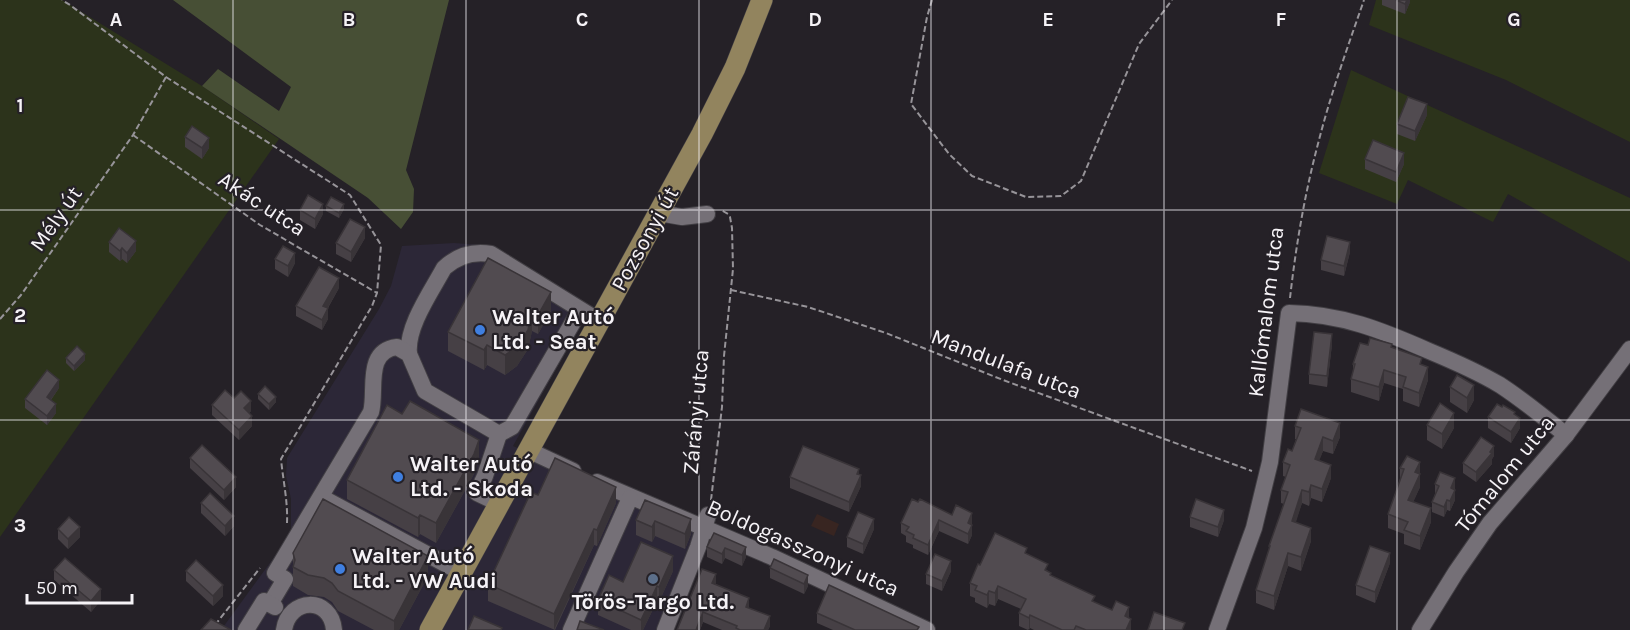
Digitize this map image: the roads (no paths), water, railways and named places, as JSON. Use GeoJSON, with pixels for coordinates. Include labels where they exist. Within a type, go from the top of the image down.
{"type":"FeatureCollection","features":[{"type":"Feature","properties":{"kind":"main road","name":"Pozsonyi út"},"geometry":{"type":"LineString","coordinates":[[430,630],[600,321],[735,68],[762,0]]}},
{"type":"Feature","properties":{"kind":"street"},"geometry":{"type":"LineString","coordinates":[[658,213],[682,217],[707,214]]}},
{"type":"Feature","properties":{"kind":"street"},"geometry":{"type":"LineString","coordinates":[[499,434],[425,391],[409,354],[408,346],[412,327],[444,268],[450,262],[467,254],[491,254],[600,321]]}},
{"type":"Feature","properties":{"kind":"street"},"geometry":{"type":"LineString","coordinates":[[500,504],[477,493],[499,434],[512,427],[580,310]]}},
{"type":"Feature","properties":{"kind":"street","name":"Kallómalom utca"},"geometry":{"type":"LineString","coordinates":[[1217,630],[1254,528],[1270,462],[1289,313],[1338,317],[1396,336],[1460,364],[1498,385],[1566,435]]}},
{"type":"Feature","properties":{"kind":"street"},"geometry":{"type":"LineString","coordinates":[[270,604],[285,579],[276,573],[371,412],[373,374],[379,359],[392,348],[401,348],[409,354]]}},
{"type":"Feature","properties":{"kind":"street","name":"Tómalom utca"},"geometry":{"type":"LineString","coordinates":[[1420,630],[1490,523],[1566,435],[1630,349]]}},
{"type":"Feature","properties":{"kind":"street","name":"Boldogasszonyi utca"},"geometry":{"type":"LineString","coordinates":[[528,450],[630,498],[707,521],[783,562],[927,630]]}},
{"type":"Feature","properties":{"kind":"street"},"geometry":{"type":"LineString","coordinates":[[321,496],[465,568]]}},
{"type":"Feature","properties":{"kind":"street"},"geometry":{"type":"LineString","coordinates":[[571,630],[630,498]]}},
{"type":"Feature","properties":{"kind":"street"},"geometry":{"type":"LineString","coordinates":[[665,630],[707,521]]}},
{"type":"Feature","properties":{"kind":"street"},"geometry":{"type":"LineString","coordinates":[[426,544],[465,568]]}},
{"type":"Feature","properties":{"kind":"street"},"geometry":{"type":"LineString","coordinates":[[246,630],[264,601],[270,604],[287,622],[295,609],[303,605],[320,607],[332,619],[334,630]]}},
{"type":"Feature","properties":{"kind":"place","name":"Walter Autó Ltd. - Seat"},"geometry":{"type":"Point","coordinates":[480,330]}},
{"type":"Feature","properties":{"kind":"place","name":"Walter Autó Ltd. - Skoda"},"geometry":{"type":"Point","coordinates":[398,477]}},
{"type":"Feature","properties":{"kind":"place","name":"Walter Autó Ltd. - VW Audi"},"geometry":{"type":"Point","coordinates":[340,569]}},
{"type":"Feature","properties":{"kind":"place","name":"Törös-Targo Ltd."},"geometry":{"type":"Point","coordinates":[653,579]}}]}
